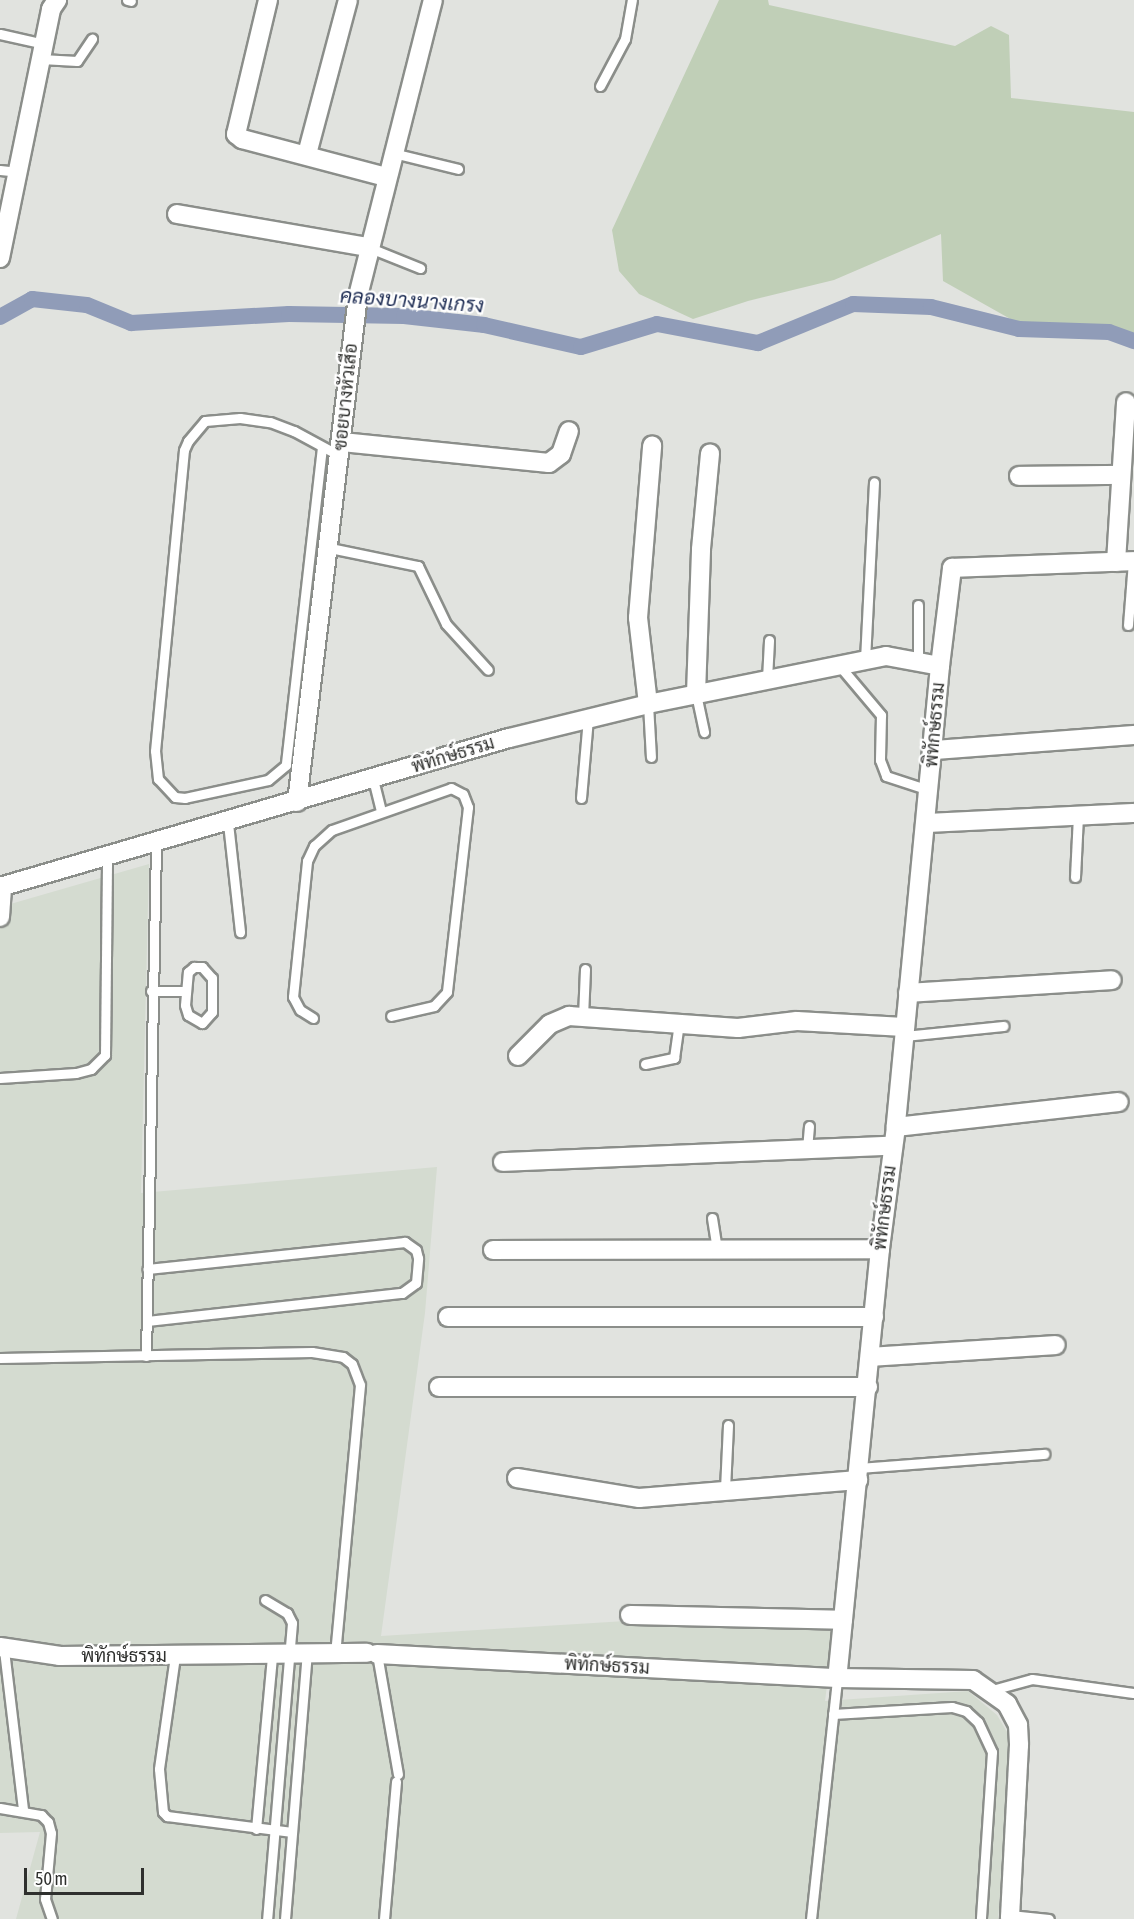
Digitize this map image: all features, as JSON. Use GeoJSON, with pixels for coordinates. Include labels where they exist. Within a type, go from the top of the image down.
{"type":"FeatureCollection","features":[{"type":"Feature","properties":{"kind":"street"},"geometry":{"type":"LineString","coordinates":[[0,258],[9,171],[57,0]]}},
{"type":"Feature","properties":{"kind":"street"},"geometry":{"type":"LineString","coordinates":[[268,0],[236,134],[242,139],[307,154],[386,177]]}},
{"type":"Feature","properties":{"kind":"street"},"geometry":{"type":"LineString","coordinates":[[307,154],[348,0]]}},
{"type":"Feature","properties":{"kind":"street","name":"ซอยบางหัวเสือ"},"geometry":{"type":"LineString","coordinates":[[297,802],[330,548],[358,296],[368,247],[433,0]]}},
{"type":"Feature","properties":{"kind":"street"},"geometry":{"type":"LineString","coordinates":[[177,214],[368,247]]}},
{"type":"Feature","properties":{"kind":"street"},"geometry":{"type":"LineString","coordinates":[[940,666],[952,568],[1128,562],[1120,475],[1126,402]]}},
{"type":"Feature","properties":{"kind":"street"},"geometry":{"type":"LineString","coordinates":[[341,449],[549,463],[561,454],[569,431]]}},
{"type":"Feature","properties":{"kind":"street"},"geometry":{"type":"LineString","coordinates":[[648,704],[638,618],[652,446]]}},
{"type":"Feature","properties":{"kind":"street"},"geometry":{"type":"LineString","coordinates":[[696,694],[700,559],[710,453]]}},
{"type":"Feature","properties":{"kind":"street"},"geometry":{"type":"LineString","coordinates":[[1019,476],[1120,475]]}},
{"type":"Feature","properties":{"kind":"street","name":"พิทักษ์ธรรม"},"geometry":{"type":"LineString","coordinates":[[1,887],[228,823],[509,738],[588,718],[838,664],[886,656],[940,666],[934,750],[896,1127],[880,1249],[868,1387],[837,1678]]}},
{"type":"Feature","properties":{"kind":"street"},"geometry":{"type":"LineString","coordinates":[[934,750],[1134,735]]}},
{"type":"Feature","properties":{"kind":"street"},"geometry":{"type":"LineString","coordinates":[[926,823],[1134,813]]}},
{"type":"Feature","properties":{"kind":"street"},"geometry":{"type":"LineString","coordinates":[[0,917],[1,887]]}},
{"type":"Feature","properties":{"kind":"street"},"geometry":{"type":"LineString","coordinates":[[908,993],[1112,980]]}},
{"type":"Feature","properties":{"kind":"street"},"geometry":{"type":"LineString","coordinates":[[518,1056],[559,1017],[738,1028],[797,1021],[904,1032]]}},
{"type":"Feature","properties":{"kind":"street"},"geometry":{"type":"LineString","coordinates":[[896,1127],[1119,1102]]}},
{"type":"Feature","properties":{"kind":"street"},"geometry":{"type":"LineString","coordinates":[[503,1162],[892,1146]]}},
{"type":"Feature","properties":{"kind":"street"},"geometry":{"type":"LineString","coordinates":[[493,1250],[880,1249]]}},
{"type":"Feature","properties":{"kind":"street"},"geometry":{"type":"LineString","coordinates":[[448,1317],[874,1317]]}},
{"type":"Feature","properties":{"kind":"street"},"geometry":{"type":"LineString","coordinates":[[870,1357],[1056,1345]]}},
{"type":"Feature","properties":{"kind":"street"},"geometry":{"type":"LineString","coordinates":[[439,1387],[868,1387]]}},
{"type":"Feature","properties":{"kind":"street"},"geometry":{"type":"LineString","coordinates":[[517,1478],[639,1498],[859,1474]]}},
{"type":"Feature","properties":{"kind":"street"},"geometry":{"type":"LineString","coordinates":[[630,1616],[843,1620]]}},
{"type":"Feature","properties":{"kind":"street","name":"พิทักษ์ธรรม"},"geometry":{"type":"LineString","coordinates":[[2,1649],[60,1656],[372,1654],[837,1678],[973,1680],[992,1690],[1007,1704],[1018,1725],[1010,1917]]}},
{"type":"Feature","properties":{"kind":"lane"},"geometry":{"type":"LineString","coordinates":[[600,86],[625,39],[633,0]]}},
{"type":"Feature","properties":{"kind":"lane"},"geometry":{"type":"LineString","coordinates":[[0,33],[43,52],[77,61],[92,39]]}},
{"type":"Feature","properties":{"kind":"lane"},"geometry":{"type":"LineString","coordinates":[[392,153],[458,169]]}},
{"type":"Feature","properties":{"kind":"lane"},"geometry":{"type":"LineString","coordinates":[[368,247],[420,268]]}},
{"type":"Feature","properties":{"kind":"lane"},"geometry":{"type":"LineString","coordinates":[[322,447],[286,765],[268,780],[185,798],[175,797],[158,779],[156,751],[184,450],[188,441],[205,421],[240,418],[270,422],[322,447],[341,449]]}},
{"type":"Feature","properties":{"kind":"lane"},"geometry":{"type":"LineString","coordinates":[[865,660],[873,482]]}},
{"type":"Feature","properties":{"kind":"lane"},"geometry":{"type":"LineString","coordinates":[[330,548],[418,566],[446,624],[488,670]]}},
{"type":"Feature","properties":{"kind":"lane"},"geometry":{"type":"LineString","coordinates":[[1128,562],[1128,625]]}},
{"type":"Feature","properties":{"kind":"lane"},"geometry":{"type":"LineString","coordinates":[[918,605],[918,661]]}},
{"type":"Feature","properties":{"kind":"lane"},"geometry":{"type":"LineString","coordinates":[[767,679],[769,640]]}},
{"type":"Feature","properties":{"kind":"lane"},"geometry":{"type":"LineString","coordinates":[[838,664],[881,715],[880,760],[886,776],[929,790]]}},
{"type":"Feature","properties":{"kind":"lane"},"geometry":{"type":"LineString","coordinates":[[696,694],[704,732]]}},
{"type":"Feature","properties":{"kind":"lane"},"geometry":{"type":"LineString","coordinates":[[648,704],[651,757]]}},
{"type":"Feature","properties":{"kind":"lane"},"geometry":{"type":"LineString","coordinates":[[581,798],[588,718]]}},
{"type":"Feature","properties":{"kind":"lane"},"geometry":{"type":"LineString","coordinates":[[373,779],[381,811]]}},
{"type":"Feature","properties":{"kind":"lane"},"geometry":{"type":"LineString","coordinates":[[313,1018],[300,1010],[293,997],[307,861],[314,846],[332,830],[451,788],[464,795],[468,807],[447,992],[434,1006],[391,1016]]}},
{"type":"Feature","properties":{"kind":"lane"},"geometry":{"type":"LineString","coordinates":[[1075,877],[1078,816]]}},
{"type":"Feature","properties":{"kind":"lane"},"geometry":{"type":"LineString","coordinates":[[228,823],[240,932]]}},
{"type":"Feature","properties":{"kind":"lane"},"geometry":{"type":"LineString","coordinates":[[146,1356],[151,991],[156,843]]}},
{"type":"Feature","properties":{"kind":"lane"},"geometry":{"type":"LineString","coordinates":[[0,1078],[76,1073],[91,1069],[105,1056],[107,857]]}},
{"type":"Feature","properties":{"kind":"lane"},"geometry":{"type":"LineString","coordinates":[[194,967],[208,971],[212,978],[212,1012],[208,1021],[195,1021],[188,1015],[184,991],[188,972],[194,967]]}},
{"type":"Feature","properties":{"kind":"lane"},"geometry":{"type":"LineString","coordinates":[[583,1017],[585,969]]}},
{"type":"Feature","properties":{"kind":"lane"},"geometry":{"type":"LineString","coordinates":[[151,991],[184,991]]}},
{"type":"Feature","properties":{"kind":"lane"},"geometry":{"type":"LineString","coordinates":[[645,1064],[674,1058],[679,1024]]}},
{"type":"Feature","properties":{"kind":"lane"},"geometry":{"type":"LineString","coordinates":[[904,1032],[1003,1026]]}},
{"type":"Feature","properties":{"kind":"lane"},"geometry":{"type":"LineString","coordinates":[[807,1149],[809,1126]]}},
{"type":"Feature","properties":{"kind":"lane"},"geometry":{"type":"LineString","coordinates":[[712,1218],[717,1250]]}},
{"type":"Feature","properties":{"kind":"lane"},"geometry":{"type":"LineString","coordinates":[[147,1269],[405,1242],[416,1250],[418,1258],[416,1283],[402,1293],[147,1321]]}},
{"type":"Feature","properties":{"kind":"lane"},"geometry":{"type":"LineString","coordinates":[[0,1358],[312,1352],[343,1357],[357,1371],[360,1385],[335,1653]]}},
{"type":"Feature","properties":{"kind":"lane"},"geometry":{"type":"LineString","coordinates":[[725,1489],[728,1425]]}},
{"type":"Feature","properties":{"kind":"lane"},"geometry":{"type":"LineString","coordinates":[[859,1474],[1044,1454]]}},
{"type":"Feature","properties":{"kind":"lane"},"geometry":{"type":"LineString","coordinates":[[264,1600],[287,1613],[292,1623],[299,1654],[292,1832],[285,1919]]}},
{"type":"Feature","properties":{"kind":"lane"},"geometry":{"type":"LineString","coordinates":[[2,1649],[23,1810]]}},
{"type":"Feature","properties":{"kind":"lane"},"geometry":{"type":"LineString","coordinates":[[267,1919],[275,1831],[299,1654]]}},
{"type":"Feature","properties":{"kind":"lane"},"geometry":{"type":"LineString","coordinates":[[372,1654],[397,1778],[384,1919]]}},
{"type":"Feature","properties":{"kind":"lane"},"geometry":{"type":"LineString","coordinates":[[256,1828],[272,1655]]}},
{"type":"Feature","properties":{"kind":"lane"},"geometry":{"type":"LineString","coordinates":[[174,1656],[159,1769],[163,1812],[167,1816],[292,1832]]}},
{"type":"Feature","properties":{"kind":"lane"},"geometry":{"type":"LineString","coordinates":[[812,1919],[837,1678]]}},
{"type":"Feature","properties":{"kind":"lane"},"geometry":{"type":"LineString","coordinates":[[992,1690],[1032,1679],[1133,1693]]}},
{"type":"Feature","properties":{"kind":"lane"},"geometry":{"type":"LineString","coordinates":[[833,1714],[952,1707],[966,1711],[978,1722],[992,1752],[981,1919]]}},
{"type":"Feature","properties":{"kind":"lane"},"geometry":{"type":"LineString","coordinates":[[0,1808],[23,1810],[41,1815],[51,1833],[45,1899],[52,1919]]}},
{"type":"Feature","properties":{"kind":"lane"},"geometry":{"type":"LineString","coordinates":[[1010,1917],[1049,1919]]}},
{"type":"Feature","properties":{"kind":"shaded area"},"geometry":{"type":"Polygon","coordinates":[[[149,864],[141,1193],[437,1167],[425,1313],[381,1636],[837,1608],[825,1701],[968,1691],[997,1715],[1013,1742],[998,1919],[16,1919],[40,1832],[0,1833],[0,907],[149,864]]]}},
{"type":"Feature","properties":{"kind":"green space"},"geometry":{"type":"Polygon","coordinates":[[[719,0],[768,0],[769,5],[955,46],[991,26],[1009,35],[1011,98],[1134,112],[1134,335],[1082,338],[1028,329],[943,281],[941,234],[834,280],[748,301],[693,319],[639,294],[619,271],[612,230],[719,0]]]}},
{"type":"Feature","properties":{"kind":"waterway","name":"คลองบางนางเกรง"},"geometry":{"type":"LineString","coordinates":[[0,317],[32,299],[87,305],[131,323],[289,314],[404,316],[484,325],[581,347],[657,324],[758,343],[853,304],[931,307],[1019,329],[1109,332],[1134,341]]}}]}
